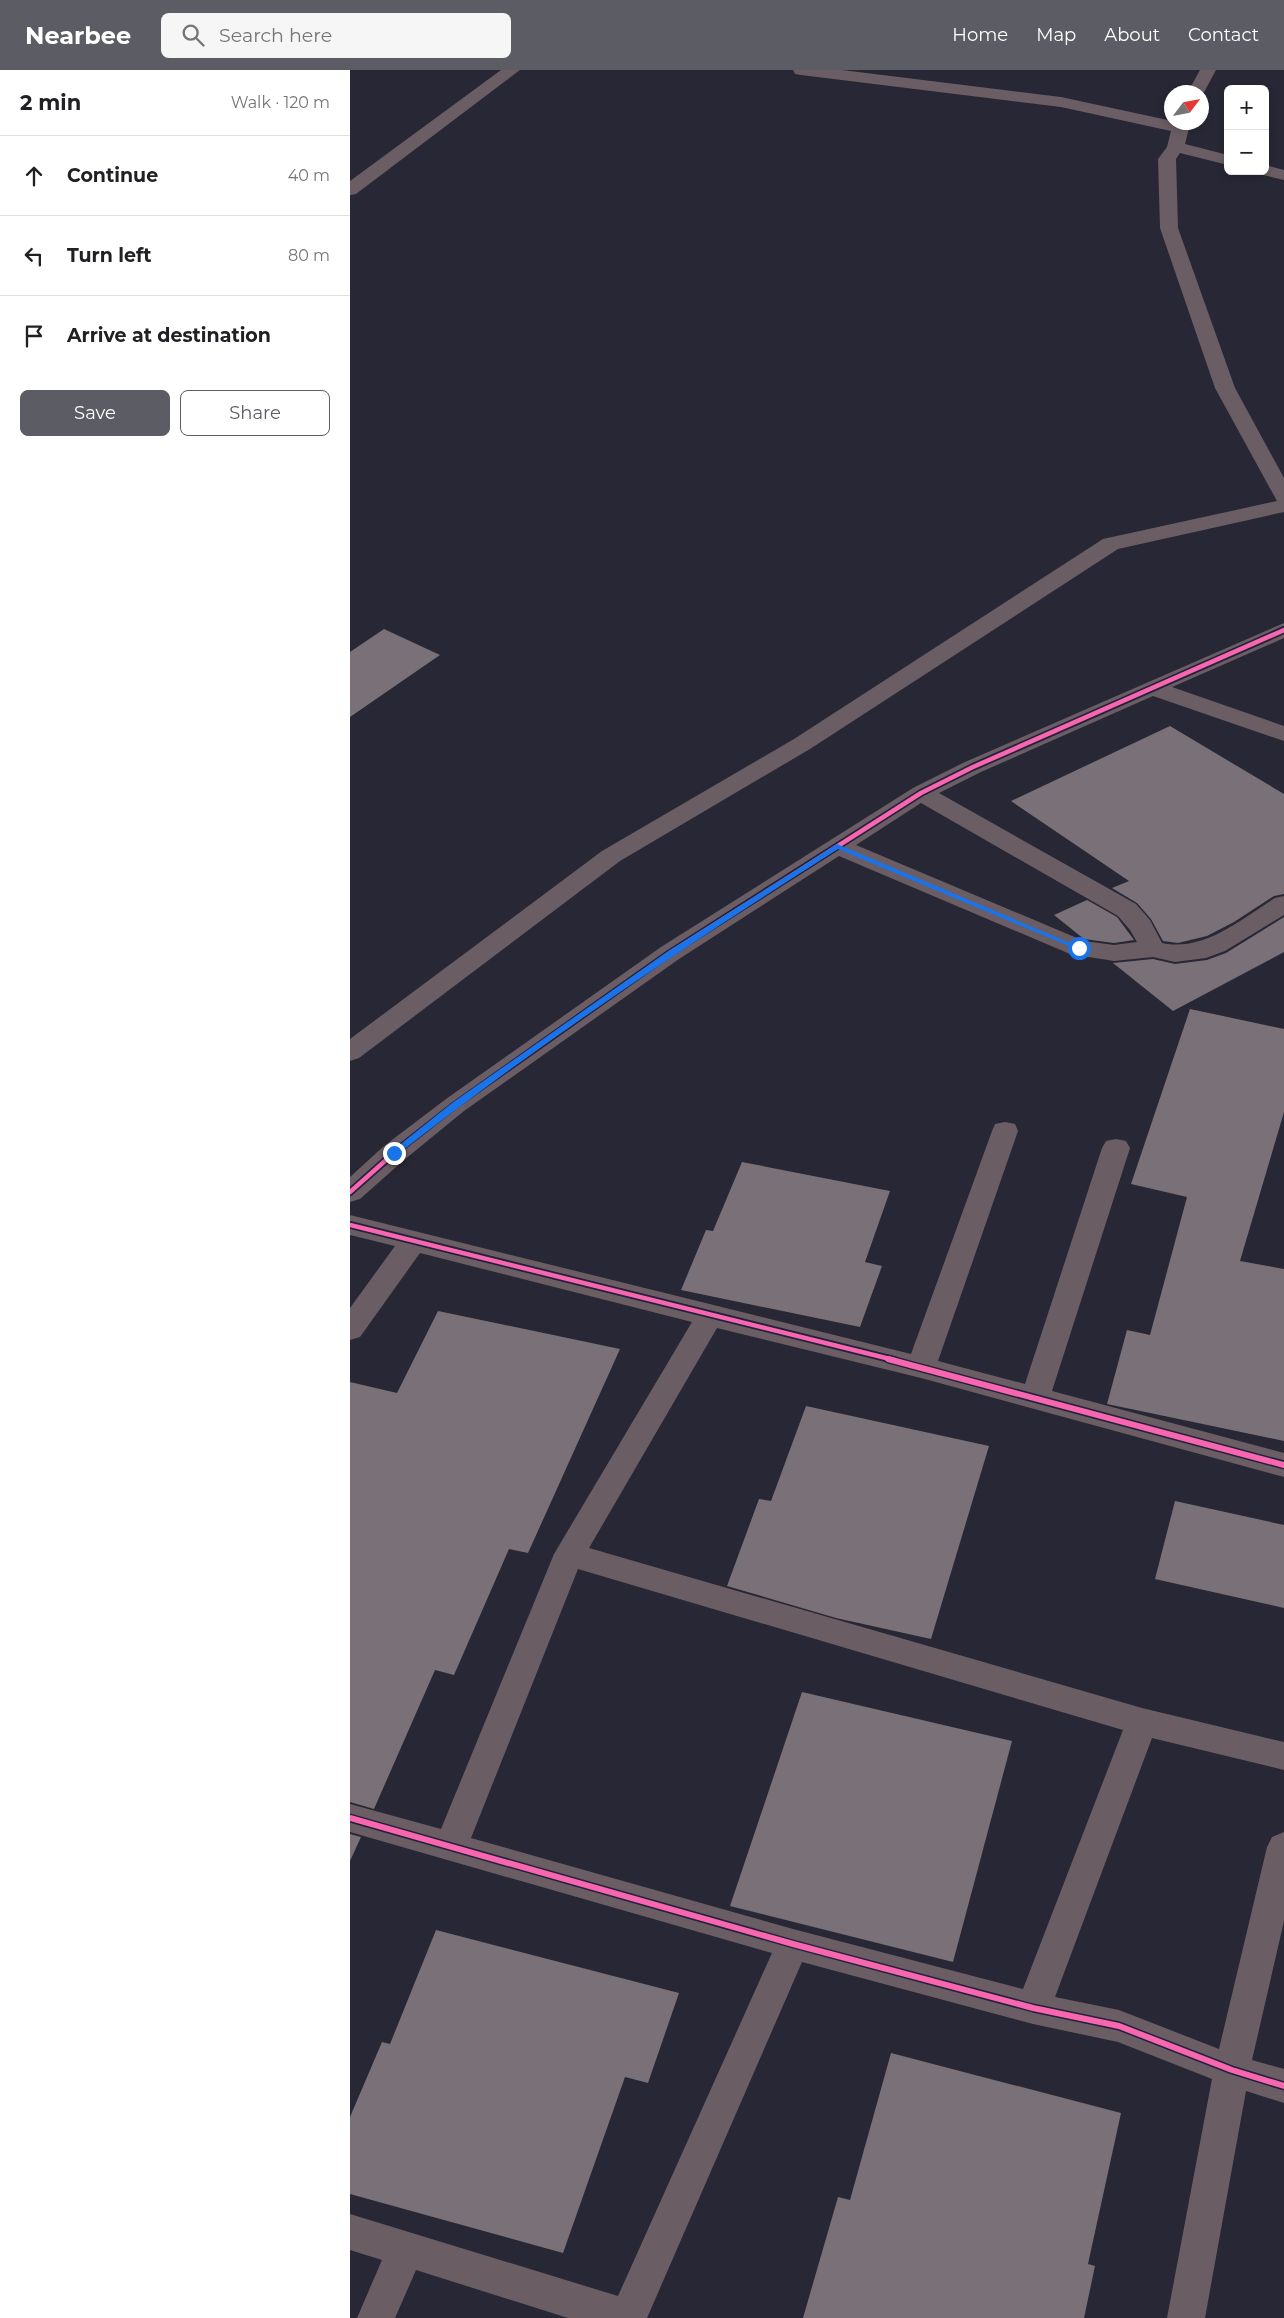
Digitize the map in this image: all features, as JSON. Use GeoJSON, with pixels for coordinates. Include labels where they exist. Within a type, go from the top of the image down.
{"type":"FeatureCollection","features":[{"type":"Feature","properties":{"kind":"street"},"geometry":{"type":"LineString","coordinates":[[350,190],[512,70]]}},
{"type":"Feature","properties":{"kind":"street"},"geometry":{"type":"LineString","coordinates":[[801,70],[1061,102],[1180,132],[1224,158]]}},
{"type":"Feature","properties":{"kind":"street"},"geometry":{"type":"LineString","coordinates":[[1200,85],[1208,70]]}},
{"type":"Feature","properties":{"kind":"street"},"geometry":{"type":"LineString","coordinates":[[1180,132],[1167,159],[1170,228],[1225,388],[1284,497]]}},
{"type":"Feature","properties":{"kind":"street"},"geometry":{"type":"LineString","coordinates":[[1269,171],[1284,175]]}},
{"type":"Feature","properties":{"kind":"street"},"geometry":{"type":"LineString","coordinates":[[350,1052],[611,856],[802,744],[1111,544],[1284,506]]}},
{"type":"Feature","properties":{"kind":"street"},"geometry":{"type":"LineString","coordinates":[[350,1192],[394,1153],[463,1099],[670,953],[921,793],[973,767],[1284,630]]}},
{"type":"Feature","properties":{"kind":"street"},"geometry":{"type":"LineString","coordinates":[[1152,688],[1284,734]]}},
{"type":"Feature","properties":{"kind":"street"},"geometry":{"type":"LineString","coordinates":[[921,793],[1127,910],[1141,926],[1153,949]]}},
{"type":"Feature","properties":{"kind":"street"},"geometry":{"type":"LineString","coordinates":[[837,846],[1079,948],[1114,953],[1153,949],[1175,954],[1196,952],[1216,945],[1284,904]]}},
{"type":"Feature","properties":{"kind":"street"},"geometry":{"type":"LineString","coordinates":[[921,1367],[1005,1131]]}},
{"type":"Feature","properties":{"kind":"street"},"geometry":{"type":"LineString","coordinates":[[1034,1398],[1116,1148]]}},
{"type":"Feature","properties":{"kind":"street"},"geometry":{"type":"LineString","coordinates":[[350,1225],[921,1367],[1284,1465]]}},
{"type":"Feature","properties":{"kind":"street"},"geometry":{"type":"LineString","coordinates":[[350,1329],[414,1241]]}},
{"type":"Feature","properties":{"kind":"street"},"geometry":{"type":"LineString","coordinates":[[451,1847],[569,1554],[710,1316]]}},
{"type":"Feature","properties":{"kind":"street"},"geometry":{"type":"LineString","coordinates":[[569,1554],[1142,1722],[1284,1756]]}},
{"type":"Feature","properties":{"kind":"street"},"geometry":{"type":"LineString","coordinates":[[1033,2008],[1142,1722]]}},
{"type":"Feature","properties":{"kind":"street"},"geometry":{"type":"LineString","coordinates":[[350,1818],[793,1944],[1033,2008],[1119,2026],[1232,2070],[1284,2086]]}},
{"type":"Feature","properties":{"kind":"street"},"geometry":{"type":"LineString","coordinates":[[1186,2318],[1232,2070],[1284,1847]]}},
{"type":"Feature","properties":{"kind":"street"},"geometry":{"type":"LineString","coordinates":[[350,2232],[628,2318],[793,1944]]}},
{"type":"Feature","properties":{"kind":"street"},"geometry":{"type":"LineString","coordinates":[[376,2318],[406,2249]]}},
{"type":"Feature","properties":{"kind":"building"},"geometry":{"type":"Polygon","coordinates":[[[384,629],[440,655],[350,717],[350,652],[384,629]]]}},
{"type":"Feature","properties":{"kind":"building"},"geometry":{"type":"Polygon","coordinates":[[[1170,726],[1284,794],[1284,894],[1274,896],[1234,922],[1207,936],[1178,943],[1163,941],[1151,919],[1137,903],[1112,888],[1129,881],[1011,801],[1170,726]]]}},
{"type":"Feature","properties":{"kind":"building"},"geometry":{"type":"Polygon","coordinates":[[[1087,900],[1117,917],[1134,940],[1114,943],[1084,939],[1054,915],[1087,900]]]}},
{"type":"Feature","properties":{"kind":"building"},"geometry":{"type":"Polygon","coordinates":[[[1284,917],[1284,952],[1173,1011],[1113,963],[1153,959],[1175,964],[1207,960],[1226,953],[1284,917]]]}},
{"type":"Feature","properties":{"kind":"building"},"geometry":{"type":"Polygon","coordinates":[[[1190,1009],[1284,1029],[1284,1112],[1240,1261],[1284,1269],[1284,1441],[1107,1404],[1127,1330],[1150,1335],[1187,1197],[1131,1184],[1190,1009]]]}},
{"type":"Feature","properties":{"kind":"building"},"geometry":{"type":"Polygon","coordinates":[[[742,1162],[890,1191],[865,1262],[882,1266],[860,1327],[681,1290],[706,1230],[713,1231],[742,1162]]]}},
{"type":"Feature","properties":{"kind":"building"},"geometry":{"type":"Polygon","coordinates":[[[438,1311],[620,1349],[528,1553],[509,1549],[454,1675],[435,1670],[374,1809],[350,1802],[350,1382],[397,1393],[438,1311]]]}},
{"type":"Feature","properties":{"kind":"building"},"geometry":{"type":"Polygon","coordinates":[[[806,1406],[989,1446],[931,1639],[836,1618],[727,1586],[759,1499],[771,1501],[806,1406]]]}},
{"type":"Feature","properties":{"kind":"building"},"geometry":{"type":"Polygon","coordinates":[[[1175,1501],[1284,1525],[1284,1608],[1155,1579],[1175,1501]]]}},
{"type":"Feature","properties":{"kind":"building"},"geometry":{"type":"Polygon","coordinates":[[[802,1692],[1012,1741],[953,1962],[730,1906],[802,1692]]]}},
{"type":"Feature","properties":{"kind":"building"},"geometry":{"type":"Polygon","coordinates":[[[350,1834],[361,1837],[350,1861],[350,1834]]]}},
{"type":"Feature","properties":{"kind":"building"},"geometry":{"type":"Polygon","coordinates":[[[436,1930],[679,1993],[648,2083],[625,2077],[563,2253],[350,2194],[350,2117],[382,2042],[390,2044],[436,1930]]]}},
{"type":"Feature","properties":{"kind":"building"},"geometry":{"type":"Polygon","coordinates":[[[891,2053],[1121,2113],[1088,2264],[1095,2266],[1084,2318],[803,2318],[838,2197],[850,2200],[891,2053]]]}},
{"type":"Feature","properties":{"kind":"cycle path"},"geometry":{"type":"LineString","coordinates":[[350,1192],[394,1153],[455,1105],[670,953],[921,793],[973,767],[1284,630]]}},
{"type":"Feature","properties":{"kind":"cycle path"},"geometry":{"type":"LineString","coordinates":[[350,1225],[921,1367],[1284,1465]]}},
{"type":"Feature","properties":{"kind":"cycle path"},"geometry":{"type":"LineString","coordinates":[[350,1818],[793,1944],[1033,2008],[1119,2026],[1232,2070],[1284,2086]]}},
{"type":"Feature","properties":{"kind":"route"},"geometry":{"type":"LineString","coordinates":[[394,1153],[455,1105],[670,953],[837,846],[1079,948]]}}]}
